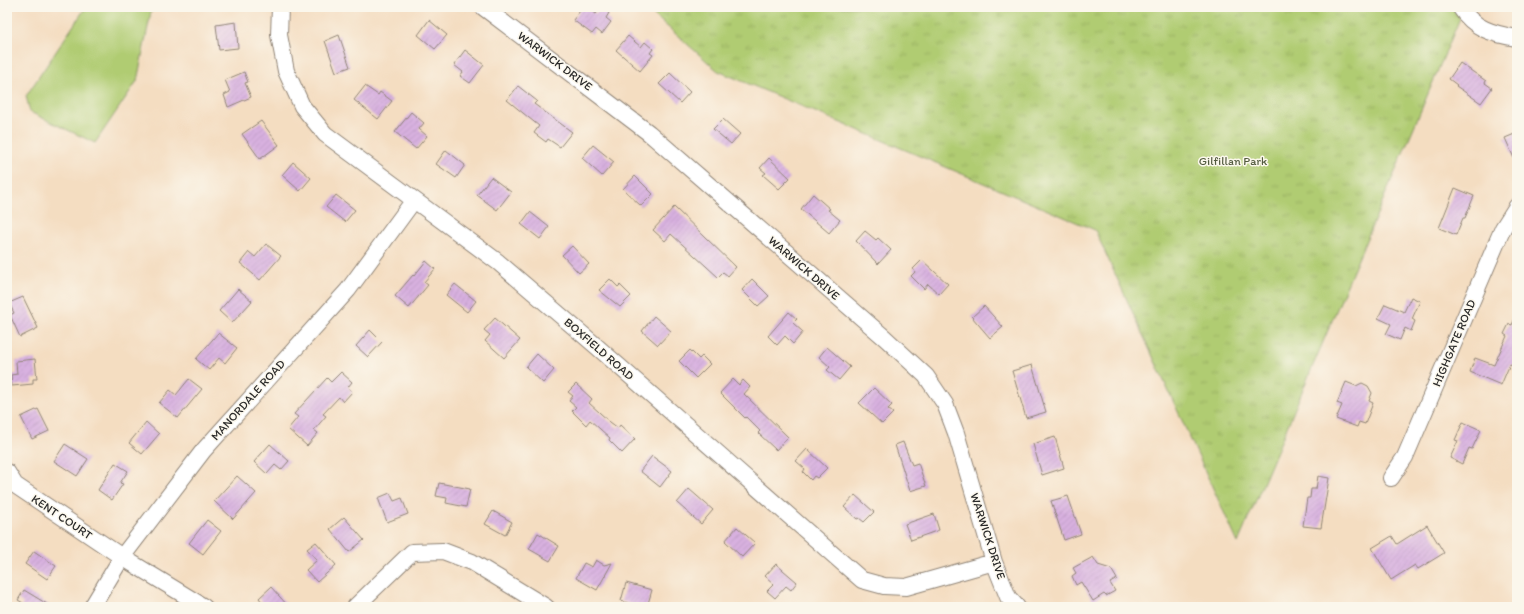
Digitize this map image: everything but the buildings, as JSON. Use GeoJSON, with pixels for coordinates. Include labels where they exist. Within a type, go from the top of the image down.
{"type":"FeatureCollection","features":[{"type":"Feature","properties":{"kind":"street","name":"BOXFIELD ROAD"},"geometry":{"type":"LineString","coordinates":[[280,7],[279,35],[286,71],[302,106],[325,134],[498,262],[862,580],[884,586],[906,587],[994,562]]}},
{"type":"Feature","properties":{"kind":"street","name":"WARWICK DRIVE"},"geometry":{"type":"LineString","coordinates":[[483,7],[649,133],[885,338],[926,376],[945,404],[956,433],[994,562],[1008,597],[1018,607]]}},
{"type":"Feature","properties":{"kind":"street"},"geometry":{"type":"LineString","coordinates":[[1460,7],[1470,20],[1483,29],[1501,36],[1517,38]]}},
{"type":"Feature","properties":{"kind":"street","name":"MANORDALE ROAD"},"geometry":{"type":"LineString","coordinates":[[92,607],[122,557],[203,451],[348,290],[414,200]]}},
{"type":"Feature","properties":{"kind":"street","name":"HIGHGATE ROAD"},"geometry":{"type":"LineString","coordinates":[[1391,478],[1405,457],[1503,228],[1517,206]]}},
{"type":"Feature","properties":{"kind":"street","name":"KENT COURT"},"geometry":{"type":"LineString","coordinates":[[7,472],[15,485],[122,557],[204,607]]}},
{"type":"Feature","properties":{"kind":"street"},"geometry":{"type":"LineString","coordinates":[[355,607],[412,552],[443,551],[472,562],[546,607]]}},
{"type":"Feature","properties":{"kind":"green space"},"geometry":{"type":"Polygon","coordinates":[[[86,7],[152,7],[137,81],[95,143],[30,112],[26,96],[86,7]]]}},
{"type":"Feature","properties":{"kind":"green space","name":"Gilfillan Park"},"geometry":{"type":"Polygon","coordinates":[[[645,7],[1453,7],[1460,18],[1238,543],[1095,230],[718,71],[645,7]]]}}]}
